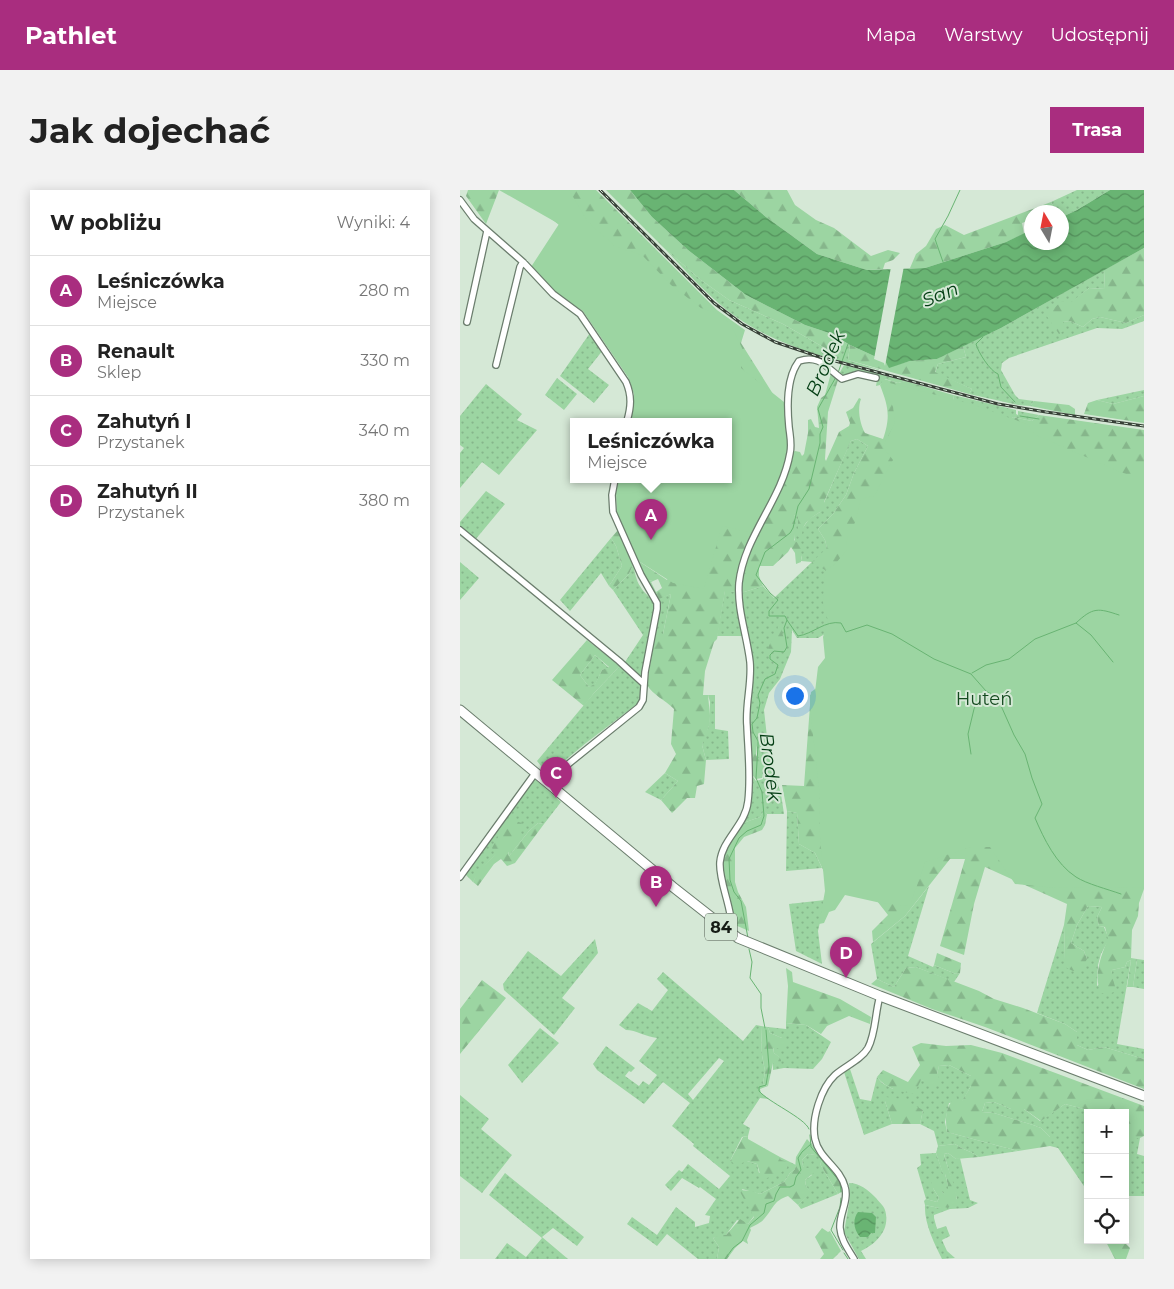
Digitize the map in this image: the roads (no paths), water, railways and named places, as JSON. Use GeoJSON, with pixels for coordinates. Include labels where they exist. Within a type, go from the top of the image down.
{"type":"FeatureCollection","features":[{"type":"Feature","properties":{"kind":"main road","name":"84"},"geometry":{"type":"LineString","coordinates":[[460,710],[729,932],[749,944],[1144,1096]]}},
{"type":"Feature","properties":{"kind":"street"},"geometry":{"type":"LineString","coordinates":[[460,200],[474,219],[523,262],[552,294],[580,314],[623,376],[630,391],[631,406],[628,418]]}},
{"type":"Feature","properties":{"kind":"street"},"geometry":{"type":"LineString","coordinates":[[467,322],[487,231]]}},
{"type":"Feature","properties":{"kind":"street"},"geometry":{"type":"LineString","coordinates":[[496,365],[520,267],[523,262]]}},
{"type":"Feature","properties":{"kind":"street"},"geometry":{"type":"LineString","coordinates":[[729,932],[732,923],[721,881],[720,861],[727,841],[746,813],[749,792],[750,756],[746,725],[751,677],[748,646],[739,601],[742,567],[750,544],[786,472],[791,447],[788,413],[791,375],[799,360],[807,358],[823,363],[842,379],[858,374],[876,378]]}},
{"type":"Feature","properties":{"kind":"street"},"geometry":{"type":"LineString","coordinates":[[546,782],[638,707],[643,700],[643,683],[657,603],[640,575],[613,512],[612,495],[614,483]]}},
{"type":"Feature","properties":{"kind":"street"},"geometry":{"type":"LineString","coordinates":[[460,530],[643,683]]}},
{"type":"Feature","properties":{"kind":"street"},"geometry":{"type":"LineString","coordinates":[[460,877],[536,772]]}},
{"type":"Feature","properties":{"kind":"street"},"geometry":{"type":"LineString","coordinates":[[854,1259],[843,1241],[840,1229],[846,1198],[845,1186],[836,1170],[819,1150],[814,1133],[815,1120],[828,1083],[868,1048],[880,996]]}},
{"type":"Feature","properties":{"kind":"water","name":"San"},"geometry":{"type":"Polygon","coordinates":[[[630,190],[734,190],[766,217],[817,254],[867,270],[925,268],[1006,242],[1024,233],[1024,250],[1069,250],[1069,214],[1110,190],[1144,190],[1144,248],[1001,328],[937,359],[910,361],[889,368],[885,361],[850,345],[832,334],[805,325],[746,295],[688,250],[652,217],[630,190]]]}},
{"type":"Feature","properties":{"kind":"water"},"geometry":{"type":"Polygon","coordinates":[[[858,1212],[872,1213],[876,1217],[875,1233],[871,1233],[868,1237],[860,1237],[854,1225],[858,1212]]]}},
{"type":"Feature","properties":{"kind":"waterway"},"geometry":{"type":"LineString","coordinates":[[943,262],[935,239],[960,190]]}},
{"type":"Feature","properties":{"kind":"waterway"},"geometry":{"type":"LineString","coordinates":[[983,337],[976,344],[979,352],[988,365],[998,374],[1001,387],[1015,402]]}},
{"type":"Feature","properties":{"kind":"waterway","name":"Brodek"},"geometry":{"type":"LineString","coordinates":[[838,373],[848,344]]}},
{"type":"Feature","properties":{"kind":"waterway","name":"Brodek"},"geometry":{"type":"LineString","coordinates":[[748,938],[741,901],[734,892],[730,880],[729,859],[739,838],[747,831],[761,825],[764,816],[762,792],[756,778],[758,741],[753,732],[752,724],[757,718],[760,703],[758,695],[765,679],[775,674],[778,665],[770,659],[770,655],[774,651],[784,652],[787,647],[784,628],[787,620],[785,616],[769,616],[769,611],[778,600],[756,575],[765,552],[790,533],[798,506],[809,489],[823,427],[818,409],[836,377]]}},
{"type":"Feature","properties":{"kind":"waterway"},"geometry":{"type":"LineString","coordinates":[[1020,416],[1039,419]]}},
{"type":"Feature","properties":{"kind":"waterway"},"geometry":{"type":"LineString","coordinates":[[1076,623],[1087,614],[1096,610],[1119,615]]}},
{"type":"Feature","properties":{"kind":"waterway"},"geometry":{"type":"LineString","coordinates":[[787,620],[798,636],[830,623],[841,623],[846,632],[867,625],[892,634],[934,659],[971,674],[986,691],[998,699],[1014,735],[1025,754],[1042,804],[1035,818],[1051,851],[1062,865],[1076,877],[1121,894]]}},
{"type":"Feature","properties":{"kind":"waterway"},"geometry":{"type":"LineString","coordinates":[[972,673],[986,665],[1009,659],[1035,639],[1076,623],[1091,635],[1113,662]]}},
{"type":"Feature","properties":{"kind":"waterway"},"geometry":{"type":"LineString","coordinates":[[971,754],[968,734],[974,709],[977,702],[990,693]]}},
{"type":"Feature","properties":{"kind":"waterway","name":"Brodek"},"geometry":{"type":"LineString","coordinates":[[749,949],[752,962],[750,978],[761,994],[761,1008],[765,1028]]}},
{"type":"Feature","properties":{"kind":"waterway","name":"Brodek"},"geometry":{"type":"LineString","coordinates":[[766,1030],[769,1067],[766,1085],[759,1087],[759,1091],[801,1120],[809,1129]]}},
{"type":"Feature","properties":{"kind":"waterway","name":"Brodek"},"geometry":{"type":"LineString","coordinates":[[810,1135],[811,1147],[840,1182],[841,1192]]}},
{"type":"Feature","properties":{"kind":"waterway"},"geometry":{"type":"LineString","coordinates":[[725,1259],[733,1248],[742,1241],[750,1225],[764,1213],[766,1204],[774,1201],[780,1187],[794,1185],[796,1177],[801,1170],[798,1158],[811,1144]]}},
{"type":"Feature","properties":{"kind":"waterway","name":"Brodek"},"geometry":{"type":"LineString","coordinates":[[841,1198],[840,1207],[831,1230],[843,1250]]}},
{"type":"Feature","properties":{"kind":"waterway","name":"Brodek"},"geometry":{"type":"LineString","coordinates":[[844,1253],[848,1259]]}},
{"type":"Feature","properties":{"kind":"railway"},"geometry":{"type":"LineString","coordinates":[[600,190],[714,303],[742,324],[775,342],[820,357],[998,404],[1144,426]]}},
{"type":"Feature","properties":{"kind":"place","name":"Leśniczówka"},"geometry":{"type":"Point","coordinates":[651,540]}},
{"type":"Feature","properties":{"kind":"place","name":"Zahutyń I"},"geometry":{"type":"Point","coordinates":[556,798]}},
{"type":"Feature","properties":{"kind":"place","name":"Renault"},"geometry":{"type":"Point","coordinates":[656,907]}},
{"type":"Feature","properties":{"kind":"place","name":"Zahutyń II"},"geometry":{"type":"Point","coordinates":[846,978]}},
{"type":"Feature","properties":{"kind":"park label","name":"Huteń"},"geometry":{"type":"Point","coordinates":[984,699]}}]}
